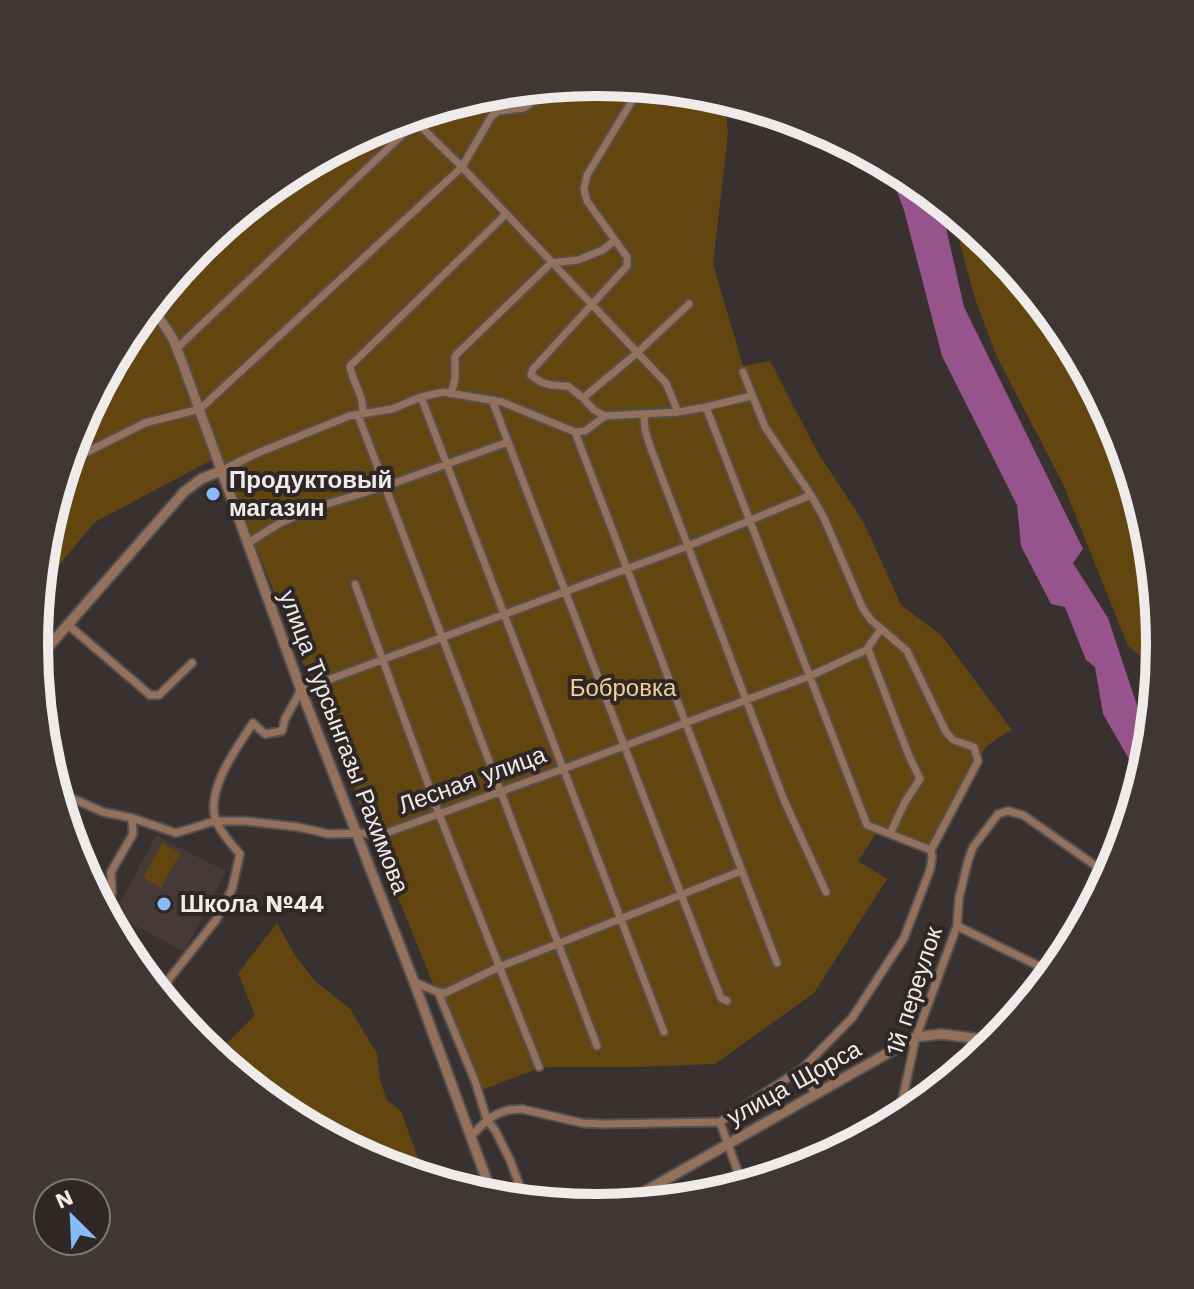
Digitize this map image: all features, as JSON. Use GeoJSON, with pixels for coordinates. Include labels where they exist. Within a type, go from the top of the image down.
{"type":"FeatureCollection","features":[{"type":"Feature","properties":{"kind":"street"},"geometry":{"type":"LineString","coordinates":[[634,97],[587,175],[584,189],[587,201],[627,257],[627,266],[533,369],[531,375],[552,387],[568,386],[605,416],[678,412],[751,396]]}},
{"type":"Feature","properties":{"kind":"street"},"geometry":{"type":"LineString","coordinates":[[82,454],[145,423],[200,409],[462,167],[491,117],[498,111],[524,108],[536,99]]}},
{"type":"Feature","properties":{"kind":"street"},"geometry":{"type":"LineString","coordinates":[[420,125],[666,383],[678,412]]}},
{"type":"Feature","properties":{"kind":"street"},"geometry":{"type":"LineString","coordinates":[[177,348],[399,133]]}},
{"type":"Feature","properties":{"kind":"street"},"geometry":{"type":"LineString","coordinates":[[506,214],[350,366],[363,401],[360,414],[386,486],[597,1046]]}},
{"type":"Feature","properties":{"kind":"street"},"geometry":{"type":"LineString","coordinates":[[451,394],[455,379],[455,356],[551,263],[578,260],[603,250],[615,240]]}},
{"type":"Feature","properties":{"kind":"street"},"geometry":{"type":"LineString","coordinates":[[583,398],[689,304]]}},
{"type":"Feature","properties":{"kind":"street","name":"улица Турсынгазы Рахимова"},"geometry":{"type":"LineString","coordinates":[[158,315],[177,348],[301,690],[488,1182]]}},
{"type":"Feature","properties":{"kind":"street"},"geometry":{"type":"LineString","coordinates":[[743,372],[770,436],[811,495],[863,609],[881,629],[868,649],[920,779],[890,834]]}},
{"type":"Feature","properties":{"kind":"street"},"geometry":{"type":"LineString","coordinates":[[48,647],[184,492],[201,479],[291,439],[349,416],[392,409],[443,392],[502,402],[575,432],[585,431],[605,416]]}},
{"type":"Feature","properties":{"kind":"street"},"geometry":{"type":"LineString","coordinates":[[421,397],[664,1032]]}},
{"type":"Feature","properties":{"kind":"street"},"geometry":{"type":"LineString","coordinates":[[492,400],[721,998],[727,1001]]}},
{"type":"Feature","properties":{"kind":"street"},"geometry":{"type":"LineString","coordinates":[[706,407],[867,825],[931,850]]}},
{"type":"Feature","properties":{"kind":"street"},"geometry":{"type":"LineString","coordinates":[[644,415],[650,446],[784,800],[826,892]]}},
{"type":"Feature","properties":{"kind":"street"},"geometry":{"type":"LineString","coordinates":[[575,432],[777,963]]}},
{"type":"Feature","properties":{"kind":"street"},"geometry":{"type":"LineString","coordinates":[[248,543],[280,523],[314,508],[448,465],[508,442]]}},
{"type":"Feature","properties":{"kind":"street"},"geometry":{"type":"LineString","coordinates":[[165,984],[216,920],[232,889],[240,854],[215,821],[215,798],[223,768],[253,723],[265,734],[282,731],[301,690],[688,546],[811,495]]}},
{"type":"Feature","properties":{"kind":"street"},"geometry":{"type":"LineString","coordinates":[[355,584],[439,814],[539,1067]]}},
{"type":"Feature","properties":{"kind":"street"},"geometry":{"type":"LineString","coordinates":[[67,624],[150,695],[159,695],[192,663]]}},
{"type":"Feature","properties":{"kind":"street","name":"улица Щорса"},"geometry":{"type":"LineString","coordinates":[[487,1120],[508,1110],[522,1109],[582,1123],[720,1122],[803,1068],[852,1018],[904,938],[930,870],[931,850],[978,761],[974,747],[953,740],[946,732],[907,651],[881,629]]}},
{"type":"Feature","properties":{"kind":"street","name":"Лесная улица"},"geometry":{"type":"LineString","coordinates":[[70,797],[103,812],[176,833],[215,821],[246,821],[329,834],[367,833],[375,837],[810,676],[868,649]]}},
{"type":"Feature","properties":{"kind":"street","name":"1й переулок"},"geometry":{"type":"LineString","coordinates":[[902,1101],[916,1037],[957,926],[959,898],[973,847],[998,814],[1008,811],[1023,815],[1096,866]]}},
{"type":"Feature","properties":{"kind":"street"},"geometry":{"type":"LineString","coordinates":[[110,896],[111,872],[133,834],[132,818]]}},
{"type":"Feature","properties":{"kind":"street"},"geometry":{"type":"LineString","coordinates":[[414,982],[445,993],[499,967],[741,871]]}},
{"type":"Feature","properties":{"kind":"street"},"geometry":{"type":"LineString","coordinates":[[957,926],[1041,967]]}},
{"type":"Feature","properties":{"kind":"street"},"geometry":{"type":"LineString","coordinates":[[438,992],[475,1081],[487,1120],[510,1160],[521,1188]]}},
{"type":"Feature","properties":{"kind":"street","name":"улица Щорса"},"geometry":{"type":"LineString","coordinates":[[655,1190],[728,1143],[916,1037],[941,1034],[979,1039]]}},
{"type":"Feature","properties":{"kind":"street"},"geometry":{"type":"LineString","coordinates":[[803,1068],[815,1094]]}},
{"type":"Feature","properties":{"kind":"street"},"geometry":{"type":"LineString","coordinates":[[471,1136],[487,1120]]}},
{"type":"Feature","properties":{"kind":"street"},"geometry":{"type":"LineString","coordinates":[[720,1122],[739,1175]]}},
{"type":"Feature","properties":{"kind":"shaded area"},"geometry":{"type":"Polygon","coordinates":[[[893,182],[944,220],[964,307],[1083,549],[1073,563],[1108,618],[1141,717],[1132,765],[1103,714],[1095,667],[1086,660],[1065,607],[1051,604],[1021,546],[1017,505],[942,356],[904,210],[893,182]]]}},
{"type":"Feature","properties":{"kind":"shaded area","name":"Школа №44"},"geometry":{"type":"Polygon","coordinates":[[[156,836],[226,871],[184,952],[122,918],[117,909],[156,836]]]}},
{"type":"Feature","properties":{"kind":"green space","name":"Бобровка"},"geometry":{"type":"Polygon","coordinates":[[[597,96],[669,100],[704,106],[725,111],[728,133],[713,264],[743,366],[770,361],[818,453],[864,523],[901,605],[941,635],[1012,730],[986,747],[930,850],[879,829],[858,861],[887,879],[814,993],[715,1064],[541,1067],[477,1092],[219,456],[95,522],[53,572],[77,468],[105,402],[141,339],[161,310],[209,256],[292,188],[387,137],[455,114],[490,106],[525,100],[597,96]]]}},
{"type":"Feature","properties":{"kind":"green space"},"geometry":{"type":"Polygon","coordinates":[[[956,230],[985,256],[1033,310],[1072,370],[1104,434],[1117,468],[1135,537],[1145,609],[1146,660],[1128,646],[1063,484],[997,357],[975,299],[956,230]]]}},
{"type":"Feature","properties":{"kind":"green space"},"geometry":{"type":"Polygon","coordinates":[[[162,843],[180,853],[161,888],[143,878],[162,843]]]}},
{"type":"Feature","properties":{"kind":"green space"},"geometry":{"type":"Polygon","coordinates":[[[277,923],[296,957],[315,981],[350,1009],[377,1054],[380,1080],[387,1100],[401,1111],[420,1164],[387,1152],[322,1120],[263,1080],[223,1046],[255,1015],[238,973],[277,923]]]}},
{"type":"Feature","properties":{"kind":"place","name":"Продуктовый магазин"},"geometry":{"type":"Point","coordinates":[213,494]}},
{"type":"Feature","properties":{"kind":"place","name":"Школа №44"},"geometry":{"type":"Point","coordinates":[164,904]}}]}
